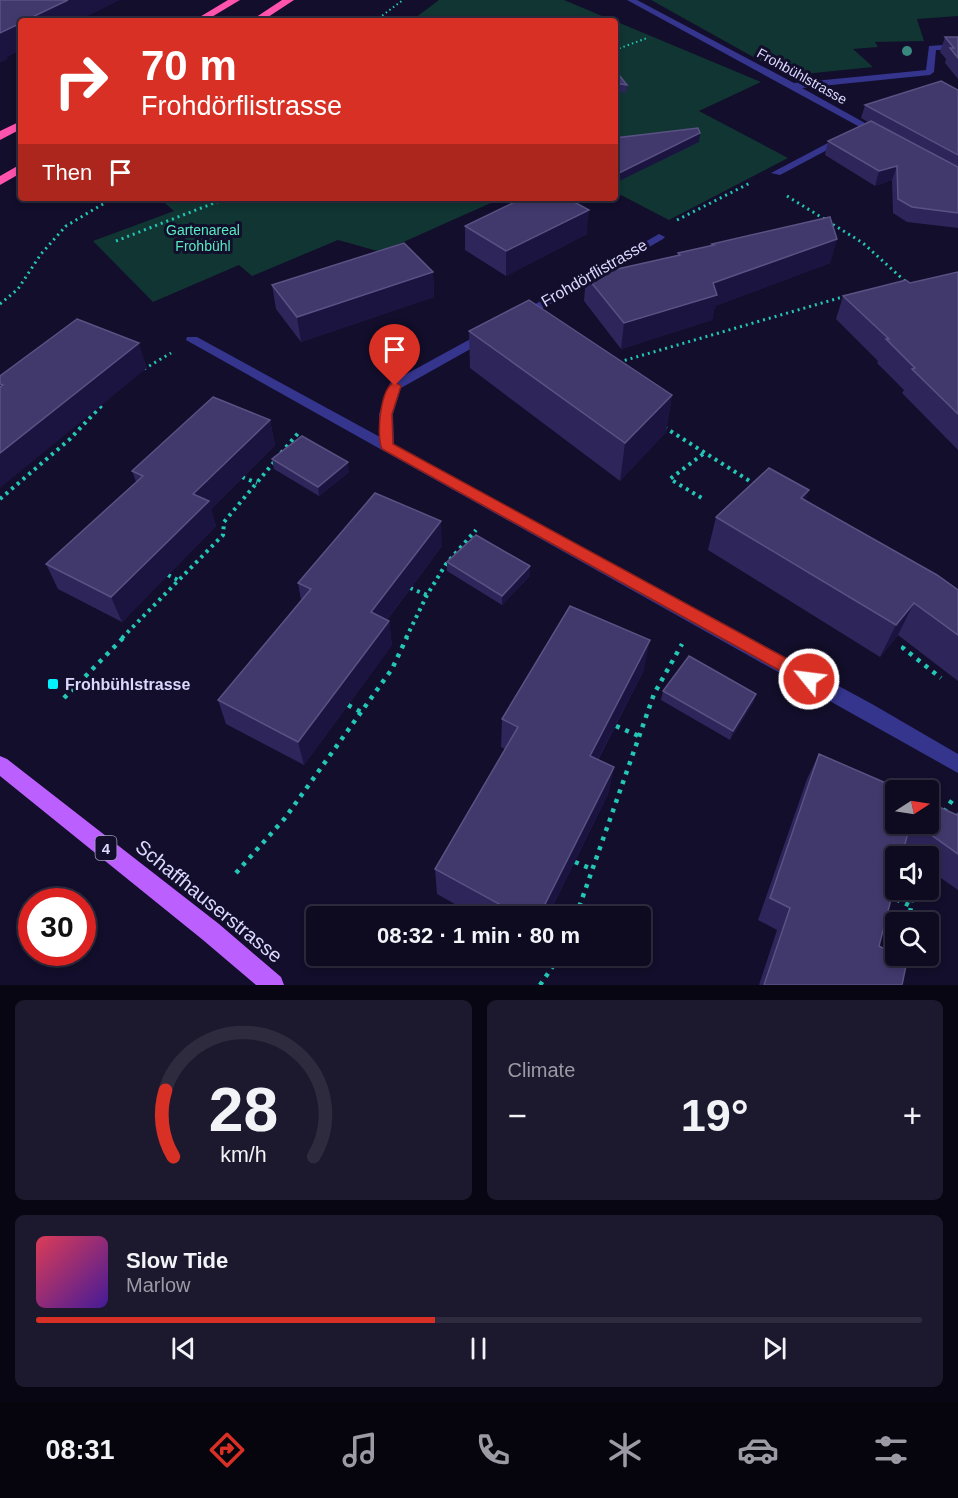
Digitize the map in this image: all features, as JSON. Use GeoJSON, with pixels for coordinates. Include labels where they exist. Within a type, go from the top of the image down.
{"type":"FeatureCollection","features":[{"type":"Feature","properties":{"kind":"highway"},"geometry":{"type":"LineString","coordinates":[[203,18],[235,0]]}},
{"type":"Feature","properties":{"kind":"highway"},"geometry":{"type":"LineString","coordinates":[[260,18],[289,0]]}},
{"type":"Feature","properties":{"kind":"highway"},"geometry":{"type":"LineString","coordinates":[[276,8],[298,0]]}},
{"type":"Feature","properties":{"kind":"highway"},"geometry":{"type":"LineString","coordinates":[[0,136],[18,126]]}},
{"type":"Feature","properties":{"kind":"highway"},"geometry":{"type":"LineString","coordinates":[[0,181],[18,170]]}},
{"type":"Feature","properties":{"kind":"main road","name":"Schaffhauserstrasse"},"geometry":{"type":"LineString","coordinates":[[0,765],[211,932],[273,985]]}},
{"type":"Feature","properties":{"kind":"street","name":"Frohbühlstrasse"},"geometry":{"type":"LineString","coordinates":[[631,0],[888,140]]}},
{"type":"Feature","properties":{"kind":"street"},"geometry":{"type":"LineString","coordinates":[[791,86],[930,72],[932,48],[958,47]]}},
{"type":"Feature","properties":{"kind":"street"},"geometry":{"type":"LineString","coordinates":[[776,173],[867,128]]}},
{"type":"Feature","properties":{"kind":"street","name":"Frohdörflistrasse"},"geometry":{"type":"LineString","coordinates":[[387,446],[386,414],[395,386],[659,237]]}},
{"type":"Feature","properties":{"kind":"street"},"geometry":{"type":"LineString","coordinates":[[192,340],[866,710],[958,764]]}},
{"type":"Feature","properties":{"kind":"path"},"geometry":{"type":"LineString","coordinates":[[379,18],[403,0]]}},
{"type":"Feature","properties":{"kind":"path"},"geometry":{"type":"LineString","coordinates":[[659,237],[659,229],[764,176],[776,173]]}},
{"type":"Feature","properties":{"kind":"path"},"geometry":{"type":"LineString","coordinates":[[776,173],[766,180],[767,184],[863,243],[914,290]]}},
{"type":"Feature","properties":{"kind":"path"},"geometry":{"type":"LineString","coordinates":[[0,303],[18,289],[41,254],[66,226],[107,201]]}},
{"type":"Feature","properties":{"kind":"path"},"geometry":{"type":"LineString","coordinates":[[116,241],[219,201]]}},
{"type":"Feature","properties":{"kind":"path"},"geometry":{"type":"LineString","coordinates":[[611,364],[846,296],[857,297]]}},
{"type":"Feature","properties":{"kind":"path"},"geometry":{"type":"LineString","coordinates":[[142,370],[192,340]]}},
{"type":"Feature","properties":{"kind":"path"},"geometry":{"type":"LineString","coordinates":[[0,499],[70,439],[109,396]]}},
{"type":"Feature","properties":{"kind":"path"},"geometry":{"type":"LineString","coordinates":[[64,698],[224,535],[224,522],[318,410]]}},
{"type":"Feature","properties":{"kind":"path"},"geometry":{"type":"LineString","coordinates":[[655,420],[703,453],[761,488]]}},
{"type":"Feature","properties":{"kind":"path"},"geometry":{"type":"LineString","coordinates":[[703,453],[670,479],[705,500]]}},
{"type":"Feature","properties":{"kind":"path"},"geometry":{"type":"LineString","coordinates":[[33,461],[40,464]]}},
{"type":"Feature","properties":{"kind":"path"},"geometry":{"type":"LineString","coordinates":[[242,477],[257,483]]}},
{"type":"Feature","properties":{"kind":"path"},"geometry":{"type":"LineString","coordinates":[[236,873],[285,818],[392,669],[427,595],[446,564],[496,507]]}},
{"type":"Feature","properties":{"kind":"path"},"geometry":{"type":"LineString","coordinates":[[168,575],[180,581]]}},
{"type":"Feature","properties":{"kind":"path"},"geometry":{"type":"LineString","coordinates":[[410,588],[427,595]]}},
{"type":"Feature","properties":{"kind":"path"},"geometry":{"type":"LineString","coordinates":[[579,906],[654,694],[696,617]]}},
{"type":"Feature","properties":{"kind":"path"},"geometry":{"type":"LineString","coordinates":[[916,632],[903,648],[941,678]]}},
{"type":"Feature","properties":{"kind":"path"},"geometry":{"type":"LineString","coordinates":[[348,705],[361,712]]}},
{"type":"Feature","properties":{"kind":"path"},"geometry":{"type":"LineString","coordinates":[[616,726],[639,736]]}},
{"type":"Feature","properties":{"kind":"path"},"geometry":{"type":"LineString","coordinates":[[941,817],[958,790]]}},
{"type":"Feature","properties":{"kind":"path"},"geometry":{"type":"LineString","coordinates":[[575,862],[592,869]]}},
{"type":"Feature","properties":{"kind":"path"},"geometry":{"type":"LineString","coordinates":[[882,893],[911,906]]}},
{"type":"Feature","properties":{"kind":"path"},"geometry":{"type":"LineString","coordinates":[[910,912],[912,900]]}},
{"type":"Feature","properties":{"kind":"path"},"geometry":{"type":"LineString","coordinates":[[540,985],[553,966]]}},
{"type":"Feature","properties":{"kind":"green space"},"geometry":{"type":"Polygon","coordinates":[[[439,0],[564,0],[607,18],[415,18],[439,0]]]}},
{"type":"Feature","properties":{"kind":"green space"},"geometry":{"type":"Polygon","coordinates":[[[651,0],[958,0],[958,16],[917,19],[924,41],[875,42],[878,47],[853,49],[873,67],[804,74],[782,73],[651,0]]]}},
{"type":"Feature","properties":{"kind":"green space"},"geometry":{"type":"Polygon","coordinates":[[[618,22],[761,82],[699,111],[788,158],[669,220],[618,194],[618,22]]]}},
{"type":"Feature","properties":{"kind":"green space","name":"Gartenareal Frohbühl"},"geometry":{"type":"Polygon","coordinates":[[[162,201],[495,201],[381,252],[338,240],[252,276],[239,265],[153,302],[93,241],[174,211],[162,201]]]}},
{"type":"Feature","properties":{"kind":"building"},"geometry":{"type":"Polygon","coordinates":[[[0,0],[68,0],[30,18],[18,18],[18,24],[0,33],[0,0]]]}},
{"type":"Feature","properties":{"kind":"building"},"geometry":{"type":"Polygon","coordinates":[[[945,37],[958,37],[958,58],[950,48],[954,48],[945,37]]]}},
{"type":"Feature","properties":{"kind":"building"},"geometry":{"type":"Polygon","coordinates":[[[618,74],[627,85],[618,84],[618,74]]]}},
{"type":"Feature","properties":{"kind":"building"},"geometry":{"type":"Polygon","coordinates":[[[941,81],[958,90],[958,155],[865,105],[941,81]]]}},
{"type":"Feature","properties":{"kind":"building"},"geometry":{"type":"Polygon","coordinates":[[[871,121],[958,167],[958,213],[912,207],[898,199],[897,166],[879,171],[828,141],[871,121]]]}},
{"type":"Feature","properties":{"kind":"building"},"geometry":{"type":"Polygon","coordinates":[[[698,128],[700,133],[618,174],[618,138],[698,128]]]}},
{"type":"Feature","properties":{"kind":"building"},"geometry":{"type":"Polygon","coordinates":[[[517,201],[572,201],[589,210],[506,251],[465,226],[517,201]]]}},
{"type":"Feature","properties":{"kind":"building"},"geometry":{"type":"Polygon","coordinates":[[[830,217],[837,239],[713,283],[717,295],[624,323],[586,276],[680,255],[678,253],[830,217]]]}},
{"type":"Feature","properties":{"kind":"building"},"geometry":{"type":"Polygon","coordinates":[[[404,243],[433,272],[297,317],[272,285],[404,243]]]}},
{"type":"Feature","properties":{"kind":"building"},"geometry":{"type":"Polygon","coordinates":[[[958,272],[958,414],[912,369],[915,368],[886,339],[889,339],[843,296],[906,280],[910,283],[958,272]]]}},
{"type":"Feature","properties":{"kind":"building"},"geometry":{"type":"Polygon","coordinates":[[[529,300],[672,395],[625,443],[469,331],[529,300]]]}},
{"type":"Feature","properties":{"kind":"building"},"geometry":{"type":"Polygon","coordinates":[[[77,319],[139,343],[0,453],[0,387],[3,385],[0,384],[0,376],[77,319]]]}},
{"type":"Feature","properties":{"kind":"building"},"geometry":{"type":"Polygon","coordinates":[[[213,397],[270,420],[193,494],[209,501],[111,597],[46,564],[143,476],[132,471],[213,397]]]}},
{"type":"Feature","properties":{"kind":"building"},"geometry":{"type":"Polygon","coordinates":[[[302,436],[348,462],[318,487],[272,459],[302,436]]]}},
{"type":"Feature","properties":{"kind":"building"},"geometry":{"type":"Polygon","coordinates":[[[769,468],[809,490],[801,498],[937,575],[958,590],[958,635],[914,603],[896,625],[716,517],[769,468]]]}},
{"type":"Feature","properties":{"kind":"building"},"geometry":{"type":"Polygon","coordinates":[[[375,493],[441,521],[371,612],[389,621],[298,742],[218,700],[311,589],[298,583],[375,493]]]}},
{"type":"Feature","properties":{"kind":"building"},"geometry":{"type":"Polygon","coordinates":[[[476,535],[530,566],[502,596],[447,562],[476,535]]]}},
{"type":"Feature","properties":{"kind":"building"},"geometry":{"type":"Polygon","coordinates":[[[570,606],[650,640],[590,756],[614,767],[544,906],[503,906],[435,869],[518,727],[502,719],[570,606]]]}},
{"type":"Feature","properties":{"kind":"building"},"geometry":{"type":"Polygon","coordinates":[[[689,656],[756,694],[733,731],[663,691],[689,656]]]}},
{"type":"Feature","properties":{"kind":"building"},"geometry":{"type":"Polygon","coordinates":[[[819,754],[885,783],[885,834],[908,834],[904,846],[885,846],[885,900],[891,900],[888,912],[885,912],[885,923],[879,946],[885,949],[885,966],[906,966],[902,985],[764,985],[790,908],[770,898],[819,754]]]}},
{"type":"Feature","properties":{"kind":"building"},"geometry":{"type":"Polygon","coordinates":[[[939,807],[957,815],[958,813],[958,854],[930,834],[939,834],[939,807]]]}},
{"type":"Feature","properties":{"kind":"place","name":"Frohbühlstrasse"},"geometry":{"type":"Point","coordinates":[53,684]}},
{"type":"Feature","properties":{"kind":"route"},"geometry":{"type":"LineString","coordinates":[[395,386],[386,414],[387,446],[809,679]]}}]}
